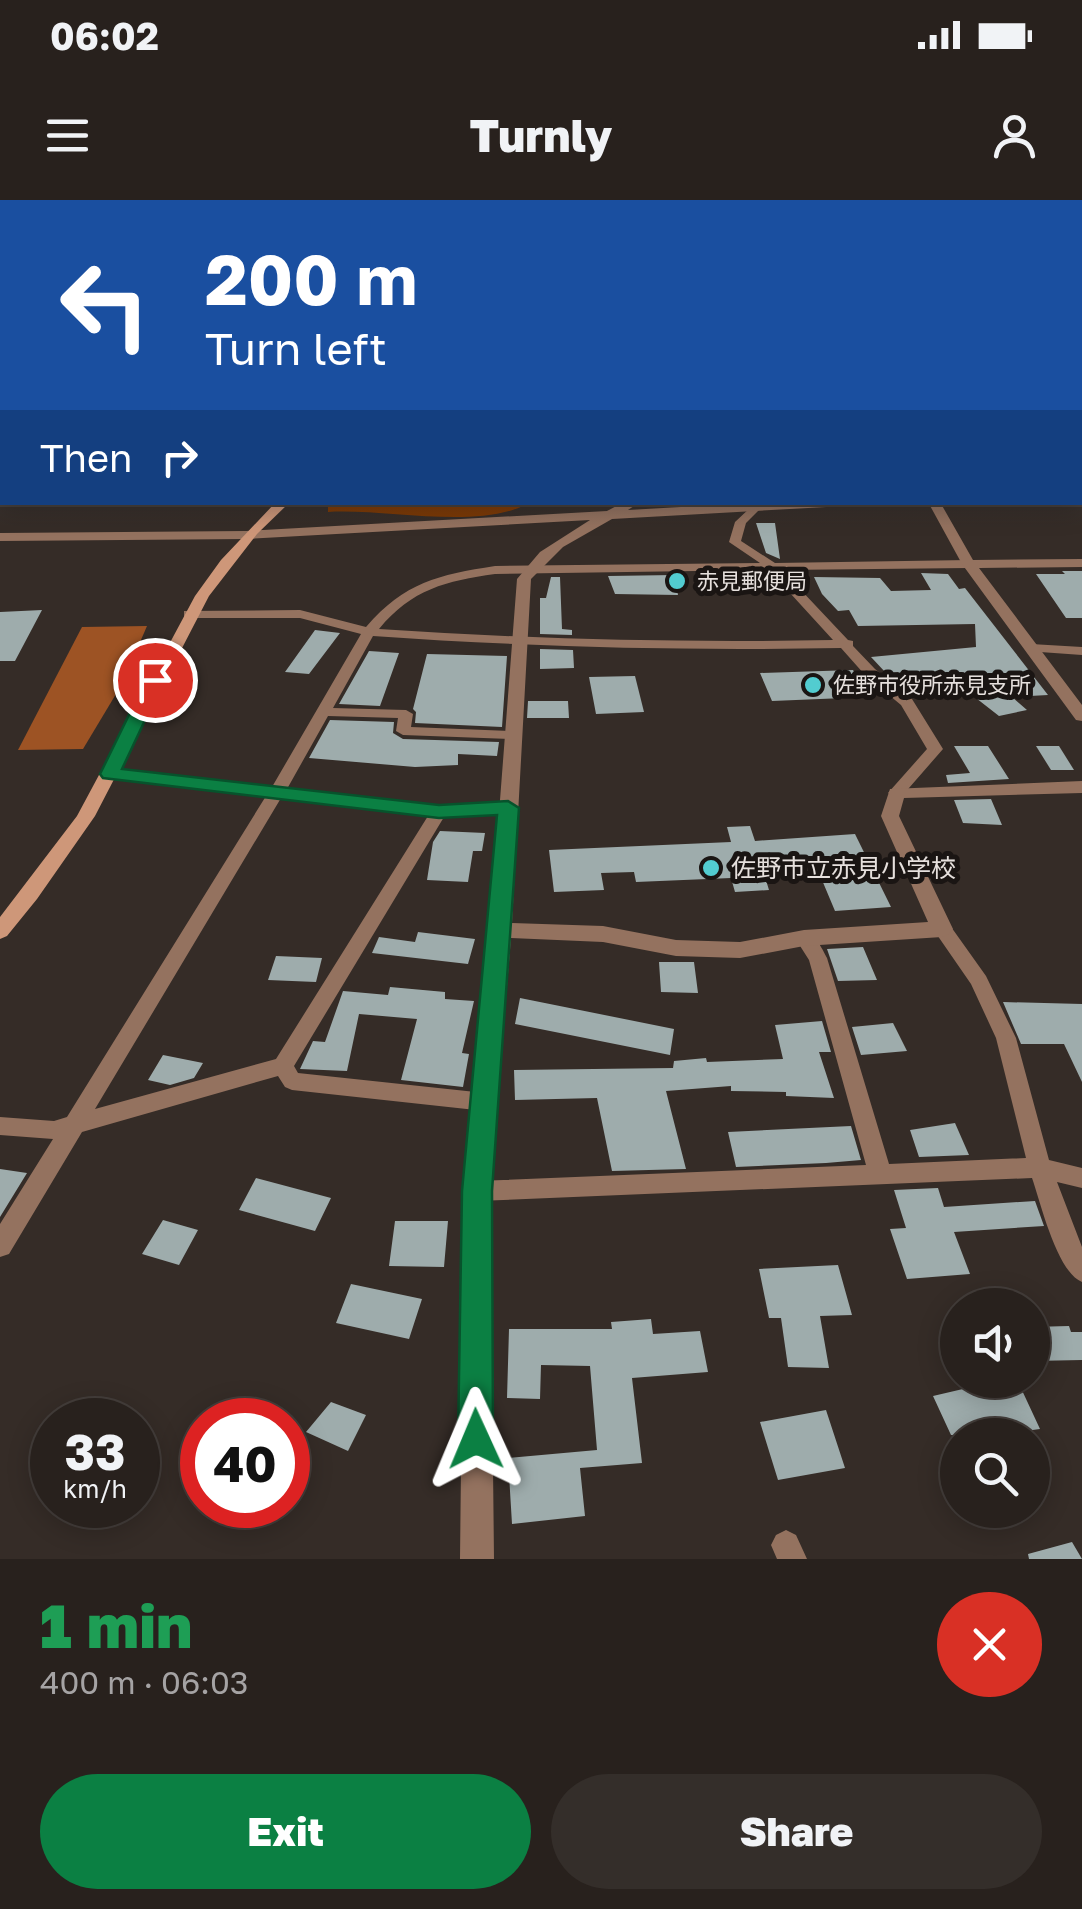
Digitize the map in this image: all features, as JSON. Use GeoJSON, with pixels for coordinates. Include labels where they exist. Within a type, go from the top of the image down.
{"type":"FeatureCollection","features":[{"type":"Feature","properties":{"kind":"main road"},"geometry":{"type":"LineString","coordinates":[[0,931],[52,865],[110,774],[188,614],[246,535],[281,505]]}},
{"type":"Feature","properties":{"kind":"street"},"geometry":{"type":"LineString","coordinates":[[477,1559],[477,1191],[501,930],[524,579],[529,569],[629,505]]}},
{"type":"Feature","properties":{"kind":"street"},"geometry":{"type":"LineString","coordinates":[[0,537],[246,535],[756,505]]}},
{"type":"Feature","properties":{"kind":"street"},"geometry":{"type":"LineString","coordinates":[[756,505],[741,522],[735,542],[772,566],[870,672],[906,702],[934,748],[896,793],[890,816],[942,929],[979,981],[1006,1038],[1040,1168],[1069,1248],[1082,1270]]}},
{"type":"Feature","properties":{"kind":"street"},"geometry":{"type":"LineString","coordinates":[[936,505],[969,564],[1082,716]]}},
{"type":"Feature","properties":{"kind":"street"},"geometry":{"type":"LineString","coordinates":[[0,1246],[277,792],[369,632],[391,606],[418,588],[473,572],[529,569],[1082,563]]}},
{"type":"Feature","properties":{"kind":"street"},"geometry":{"type":"LineString","coordinates":[[188,614],[300,614],[369,632],[519,642],[848,644]]}},
{"type":"Feature","properties":{"kind":"street"},"geometry":{"type":"LineString","coordinates":[[1031,648],[1082,651]]}},
{"type":"Feature","properties":{"kind":"street"},"geometry":{"type":"LineString","coordinates":[[323,712],[406,714],[402,730],[512,734]]}},
{"type":"Feature","properties":{"kind":"street"},"geometry":{"type":"LineString","coordinates":[[110,774],[439,812],[508,808]]}},
{"type":"Feature","properties":{"kind":"street"},"geometry":{"type":"LineString","coordinates":[[896,793],[1082,788]]}},
{"type":"Feature","properties":{"kind":"street"},"geometry":{"type":"LineString","coordinates":[[0,1126],[54,1130],[283,1066],[439,812]]}},
{"type":"Feature","properties":{"kind":"street"},"geometry":{"type":"LineString","coordinates":[[501,930],[603,934],[676,948],[740,950],[804,938],[942,929]]}},
{"type":"Feature","properties":{"kind":"street"},"geometry":{"type":"LineString","coordinates":[[804,938],[818,958],[880,1174]]}},
{"type":"Feature","properties":{"kind":"street"},"geometry":{"type":"LineString","coordinates":[[283,1066],[292,1081],[485,1102]]}},
{"type":"Feature","properties":{"kind":"street"},"geometry":{"type":"LineString","coordinates":[[477,1191],[1040,1168],[1082,1178]]}},
{"type":"Feature","properties":{"kind":"shaded area"},"geometry":{"type":"Polygon","coordinates":[[[328,505],[524,505],[485,516],[458,517],[328,512],[328,505]]]}},
{"type":"Feature","properties":{"kind":"shaded area"},"geometry":{"type":"Polygon","coordinates":[[[147,626],[122,684],[83,749],[18,750],[82,627],[147,626]]]}},
{"type":"Feature","properties":{"kind":"building"},"geometry":{"type":"Polygon","coordinates":[[[756,523],[775,523],[780,559],[766,553],[756,523]]]}},
{"type":"Feature","properties":{"kind":"building"},"geometry":{"type":"Polygon","coordinates":[[[1062,571],[1082,571],[1082,618],[1066,618],[1036,574],[1065,574],[1062,571]]]}},
{"type":"Feature","properties":{"kind":"building"},"geometry":{"type":"Polygon","coordinates":[[[921,573],[948,574],[959,589],[965,588],[1048,695],[1012,697],[1027,710],[999,716],[949,677],[909,682],[898,672],[886,673],[871,657],[976,647],[975,624],[858,626],[849,610],[838,611],[822,594],[814,577],[880,578],[891,591],[931,590],[921,573]]]}},
{"type":"Feature","properties":{"kind":"building"},"geometry":{"type":"Polygon","coordinates":[[[674,575],[678,595],[615,594],[608,576],[674,575]]]}},
{"type":"Feature","properties":{"kind":"building"},"geometry":{"type":"Polygon","coordinates":[[[551,577],[560,577],[562,629],[572,630],[572,635],[540,634],[540,598],[546,598],[551,577]]]}},
{"type":"Feature","properties":{"kind":"building"},"geometry":{"type":"Polygon","coordinates":[[[42,610],[15,661],[0,661],[0,612],[42,610]]]}},
{"type":"Feature","properties":{"kind":"building"},"geometry":{"type":"Polygon","coordinates":[[[315,630],[340,633],[309,674],[285,672],[315,630]]]}},
{"type":"Feature","properties":{"kind":"building"},"geometry":{"type":"Polygon","coordinates":[[[540,649],[573,650],[574,668],[540,669],[540,649]]]}},
{"type":"Feature","properties":{"kind":"building"},"geometry":{"type":"Polygon","coordinates":[[[369,651],[399,653],[380,706],[339,704],[369,651]]]}},
{"type":"Feature","properties":{"kind":"building"},"geometry":{"type":"Polygon","coordinates":[[[427,654],[507,656],[502,727],[415,723],[413,709],[427,654]]]}},
{"type":"Feature","properties":{"kind":"building","name":"佐野市役所赤見支所"},"geometry":{"type":"Polygon","coordinates":[[[853,670],[868,697],[772,701],[760,673],[853,670]]]}},
{"type":"Feature","properties":{"kind":"building"},"geometry":{"type":"Polygon","coordinates":[[[635,676],[644,712],[596,714],[589,677],[635,676]]]}},
{"type":"Feature","properties":{"kind":"building"},"geometry":{"type":"Polygon","coordinates":[[[528,701],[568,701],[569,718],[527,718],[528,701]]]}},
{"type":"Feature","properties":{"kind":"building"},"geometry":{"type":"Polygon","coordinates":[[[330,720],[394,722],[393,733],[403,739],[499,742],[497,756],[458,754],[458,765],[415,767],[309,758],[330,720]]]}},
{"type":"Feature","properties":{"kind":"building"},"geometry":{"type":"Polygon","coordinates":[[[954,746],[988,746],[1009,779],[948,783],[946,775],[970,773],[954,746]]]}},
{"type":"Feature","properties":{"kind":"building"},"geometry":{"type":"Polygon","coordinates":[[[1036,746],[1059,746],[1074,770],[1051,770],[1036,746]]]}},
{"type":"Feature","properties":{"kind":"building"},"geometry":{"type":"Polygon","coordinates":[[[991,799],[1002,825],[963,823],[954,800],[991,799]]]}},
{"type":"Feature","properties":{"kind":"building"},"geometry":{"type":"Polygon","coordinates":[[[750,826],[755,841],[855,834],[891,907],[835,911],[814,861],[780,863],[785,876],[765,877],[769,890],[735,892],[731,878],[636,882],[634,872],[601,873],[604,890],[554,892],[549,850],[731,842],[727,827],[750,826]]]}},
{"type":"Feature","properties":{"kind":"building"},"geometry":{"type":"Polygon","coordinates":[[[440,831],[485,833],[482,851],[473,851],[468,882],[427,880],[433,842],[440,831]]]}},
{"type":"Feature","properties":{"kind":"building"},"geometry":{"type":"Polygon","coordinates":[[[418,932],[475,939],[468,964],[372,953],[379,937],[415,942],[418,932]]]}},
{"type":"Feature","properties":{"kind":"building"},"geometry":{"type":"Polygon","coordinates":[[[863,947],[877,980],[838,981],[827,949],[863,947]]]}},
{"type":"Feature","properties":{"kind":"building"},"geometry":{"type":"Polygon","coordinates":[[[276,956],[322,958],[316,982],[268,980],[276,956]]]}},
{"type":"Feature","properties":{"kind":"building"},"geometry":{"type":"Polygon","coordinates":[[[659,962],[694,962],[698,993],[661,992],[659,962]]]}},
{"type":"Feature","properties":{"kind":"building"},"geometry":{"type":"Polygon","coordinates":[[[390,987],[445,992],[445,999],[474,1001],[462,1053],[469,1054],[463,1087],[401,1080],[417,1019],[359,1014],[347,1071],[300,1069],[313,1041],[325,1042],[343,991],[388,995],[390,987]]]}},
{"type":"Feature","properties":{"kind":"building"},"geometry":{"type":"Polygon","coordinates":[[[520,998],[674,1029],[670,1055],[515,1024],[520,998]]]}},
{"type":"Feature","properties":{"kind":"building"},"geometry":{"type":"Polygon","coordinates":[[[1003,1002],[1082,1004],[1082,1082],[1064,1044],[1021,1044],[1003,1002]]]}},
{"type":"Feature","properties":{"kind":"building"},"geometry":{"type":"Polygon","coordinates":[[[822,1021],[831,1052],[819,1052],[834,1098],[731,1091],[731,1086],[666,1091],[686,1169],[612,1171],[597,1098],[515,1100],[514,1070],[673,1068],[674,1061],[706,1058],[707,1062],[783,1059],[775,1025],[822,1021]]]}},
{"type":"Feature","properties":{"kind":"building"},"geometry":{"type":"Polygon","coordinates":[[[893,1023],[907,1051],[861,1055],[852,1027],[893,1023]]]}},
{"type":"Feature","properties":{"kind":"building"},"geometry":{"type":"Polygon","coordinates":[[[163,1055],[203,1063],[194,1078],[170,1085],[148,1080],[163,1055]]]}},
{"type":"Feature","properties":{"kind":"building"},"geometry":{"type":"Polygon","coordinates":[[[955,1123],[969,1155],[919,1157],[910,1130],[955,1123]]]}},
{"type":"Feature","properties":{"kind":"building"},"geometry":{"type":"Polygon","coordinates":[[[851,1126],[861,1160],[826,1163],[736,1167],[728,1132],[851,1126]]]}},
{"type":"Feature","properties":{"kind":"building"},"geometry":{"type":"Polygon","coordinates":[[[0,1169],[27,1173],[0,1217],[0,1169]]]}},
{"type":"Feature","properties":{"kind":"building"},"geometry":{"type":"Polygon","coordinates":[[[256,1178],[331,1198],[315,1231],[239,1210],[256,1178]]]}},
{"type":"Feature","properties":{"kind":"building"},"geometry":{"type":"Polygon","coordinates":[[[938,1188],[944,1207],[1035,1201],[1044,1226],[954,1232],[970,1274],[907,1279],[890,1229],[906,1228],[894,1190],[938,1188]]]}},
{"type":"Feature","properties":{"kind":"building"},"geometry":{"type":"Polygon","coordinates":[[[163,1220],[198,1230],[179,1265],[142,1254],[163,1220]]]}},
{"type":"Feature","properties":{"kind":"building"},"geometry":{"type":"Polygon","coordinates":[[[395,1221],[448,1221],[444,1267],[389,1266],[395,1221]]]}},
{"type":"Feature","properties":{"kind":"building"},"geometry":{"type":"Polygon","coordinates":[[[838,1265],[852,1315],[820,1316],[829,1368],[788,1367],[781,1318],[769,1318],[759,1269],[838,1265]]]}},
{"type":"Feature","properties":{"kind":"building"},"geometry":{"type":"Polygon","coordinates":[[[351,1284],[422,1299],[409,1339],[336,1323],[351,1284]]]}},
{"type":"Feature","properties":{"kind":"building"},"geometry":{"type":"Polygon","coordinates":[[[651,1319],[653,1334],[700,1331],[708,1372],[632,1378],[642,1463],[580,1468],[585,1516],[512,1524],[508,1458],[597,1450],[590,1366],[541,1365],[540,1399],[507,1398],[509,1329],[612,1329],[611,1322],[651,1319]]]}},
{"type":"Feature","properties":{"kind":"building"},"geometry":{"type":"Polygon","coordinates":[[[1069,1326],[1071,1332],[1082,1332],[1082,1360],[1050,1361],[1050,1327],[1069,1326]]]}},
{"type":"Feature","properties":{"kind":"building"},"geometry":{"type":"Polygon","coordinates":[[[933,1396],[1026,1398],[1035,1418],[943,1418],[933,1396]]]}},
{"type":"Feature","properties":{"kind":"building"},"geometry":{"type":"Polygon","coordinates":[[[331,1402],[366,1415],[348,1451],[310,1434],[310,1427],[331,1402]]]}},
{"type":"Feature","properties":{"kind":"building"},"geometry":{"type":"Polygon","coordinates":[[[826,1410],[845,1468],[778,1480],[760,1422],[826,1410]]]}},
{"type":"Feature","properties":{"kind":"building"},"geometry":{"type":"Polygon","coordinates":[[[1072,1542],[1082,1559],[1029,1559],[1028,1554],[1072,1542]]]}},
{"type":"Feature","properties":{"kind":"place","name":"赤見郵便局"},"geometry":{"type":"Point","coordinates":[677,581]}},
{"type":"Feature","properties":{"kind":"place","name":"佐野市役所赤見支所"},"geometry":{"type":"Point","coordinates":[813,685]}},
{"type":"Feature","properties":{"kind":"place","name":"佐野市立赤見小学校"},"geometry":{"type":"Point","coordinates":[711,868]}},
{"type":"Feature","properties":{"kind":"route"},"geometry":{"type":"LineString","coordinates":[[155,680],[110,774],[439,812],[508,808],[477,1191],[476,1439]]}}]}
